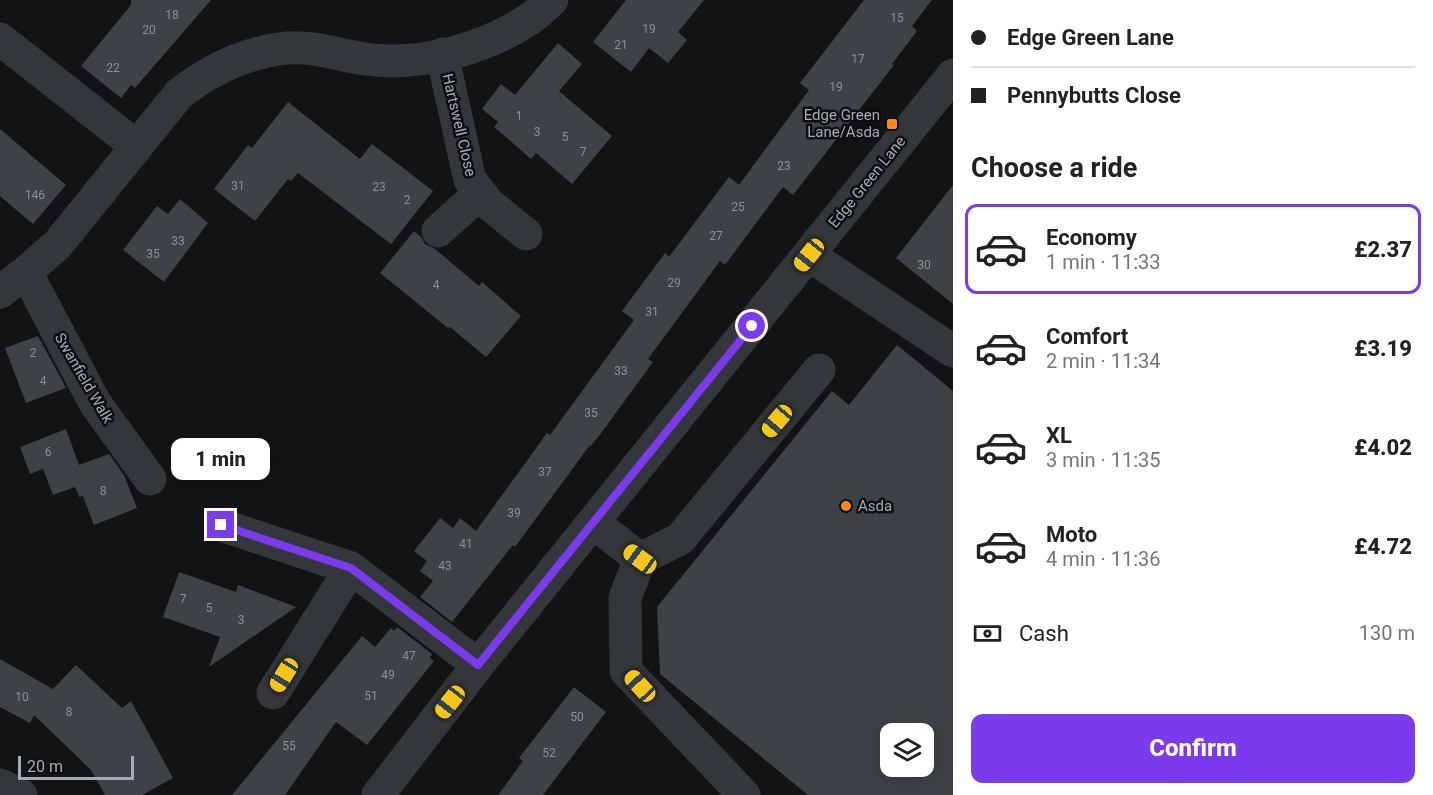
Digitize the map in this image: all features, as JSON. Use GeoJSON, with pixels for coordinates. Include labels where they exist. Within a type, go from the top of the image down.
{"type":"FeatureCollection","features":[{"type":"Feature","properties":{"kind":"street"},"geometry":{"type":"LineString","coordinates":[[0,292],[58,244],[179,94],[228,63],[288,48],[307,48],[367,59],[412,60],[494,39],[532,18],[552,0]]}},
{"type":"Feature","properties":{"kind":"street"},"geometry":{"type":"LineString","coordinates":[[0,39],[136,146]]}},
{"type":"Feature","properties":{"kind":"street","name":"Hartswell Close"},"geometry":{"type":"LineString","coordinates":[[442,54],[470,180],[489,204],[526,234]]}},
{"type":"Feature","properties":{"kind":"street","name":"Edge Green Lane"},"geometry":{"type":"LineString","coordinates":[[378,795],[478,665],[953,75]]}},
{"type":"Feature","properties":{"kind":"street","name":"Hartswell Close"},"geometry":{"type":"LineString","coordinates":[[438,231],[480,193]]}},
{"type":"Feature","properties":{"kind":"street"},"geometry":{"type":"LineString","coordinates":[[809,255],[953,351]]}},
{"type":"Feature","properties":{"kind":"street","name":"Swanfield Walk"},"geometry":{"type":"LineString","coordinates":[[26,272],[95,403],[150,480]]}},
{"type":"Feature","properties":{"kind":"street"},"geometry":{"type":"LineString","coordinates":[[744,795],[626,670],[625,598],[640,559],[680,539],[819,370]]}},
{"type":"Feature","properties":{"kind":"street"},"geometry":{"type":"LineString","coordinates":[[594,523],[640,559]]}},
{"type":"Feature","properties":{"kind":"street"},"geometry":{"type":"LineString","coordinates":[[221,525],[351,568],[478,665]]}},
{"type":"Feature","properties":{"kind":"street"},"geometry":{"type":"LineString","coordinates":[[273,693],[351,568]]}},
{"type":"Feature","properties":{"kind":"street"},"geometry":{"type":"LineString","coordinates":[[0,785],[21,795]]}},
{"type":"Feature","properties":{"kind":"building"},"geometry":{"type":"Polygon","coordinates":[[[131,0],[211,0],[135,88],[131,85],[121,98],[81,66],[131,5],[131,0]]]}},
{"type":"Feature","properties":{"kind":"building"},"geometry":{"type":"Polygon","coordinates":[[[626,0],[704,0],[678,32],[687,40],[668,63],[649,48],[631,72],[593,42],[626,0]]]}},
{"type":"Feature","properties":{"kind":"building"},"geometry":{"type":"Polygon","coordinates":[[[864,0],[932,0],[912,26],[917,31],[892,64],[894,65],[793,195],[783,187],[725,265],[720,261],[648,359],[653,362],[605,428],[515,547],[513,545],[452,622],[420,597],[433,581],[420,571],[427,561],[414,551],[440,518],[453,528],[460,518],[476,531],[547,433],[550,435],[634,320],[622,311],[665,253],[669,257],[729,177],[739,185],[809,90],[800,83],[864,0]]]}},
{"type":"Feature","properties":{"kind":"building"},"geometry":{"type":"Polygon","coordinates":[[[558,43],[582,64],[559,91],[612,136],[572,184],[536,153],[531,159],[494,127],[498,122],[482,109],[501,84],[515,95],[558,43]]]}},
{"type":"Feature","properties":{"kind":"building"},"geometry":{"type":"Polygon","coordinates":[[[288,102],[360,159],[372,144],[433,191],[391,244],[298,173],[291,181],[288,179],[255,221],[214,189],[248,145],[252,148],[288,102]]]}},
{"type":"Feature","properties":{"kind":"building"},"geometry":{"type":"Polygon","coordinates":[[[0,129],[66,185],[33,224],[0,196],[0,129]]]}},
{"type":"Feature","properties":{"kind":"building"},"geometry":{"type":"Polygon","coordinates":[[[953,185],[953,304],[896,258],[953,185]]]}},
{"type":"Feature","properties":{"kind":"building"},"geometry":{"type":"Polygon","coordinates":[[[180,199],[208,223],[164,282],[123,250],[157,206],[168,214],[180,199]]]}},
{"type":"Feature","properties":{"kind":"building"},"geometry":{"type":"Polygon","coordinates":[[[414,231],[425,244],[435,249],[479,286],[482,282],[521,316],[486,357],[380,273],[414,231]]]}},
{"type":"Feature","properties":{"kind":"building"},"geometry":{"type":"Polygon","coordinates":[[[38,336],[66,388],[26,403],[5,348],[38,336]]]}},
{"type":"Feature","properties":{"kind":"building","name":"Asda"},"geometry":{"type":"Polygon","coordinates":[[[897,345],[953,391],[953,795],[808,795],[660,674],[657,607],[832,391],[849,405],[897,345]]]}},
{"type":"Feature","properties":{"kind":"building"},"geometry":{"type":"Polygon","coordinates":[[[66,429],[79,465],[109,454],[124,475],[137,508],[94,525],[83,496],[79,497],[75,487],[53,495],[43,469],[30,474],[20,447],[66,429]]]}},
{"type":"Feature","properties":{"kind":"building"},"geometry":{"type":"Polygon","coordinates":[[[179,572],[236,592],[238,585],[296,607],[209,667],[220,637],[163,617],[179,572]]]}},
{"type":"Feature","properties":{"kind":"building"},"geometry":{"type":"Polygon","coordinates":[[[397,627],[432,654],[430,658],[434,661],[367,745],[336,722],[285,795],[232,795],[362,636],[375,647],[391,628],[394,631],[397,627]]]}},
{"type":"Feature","properties":{"kind":"building"},"geometry":{"type":"Polygon","coordinates":[[[0,659],[53,689],[76,665],[122,708],[131,701],[173,778],[142,795],[105,795],[91,770],[34,715],[30,723],[0,707],[0,659]]]}},
{"type":"Feature","properties":{"kind":"building"},"geometry":{"type":"Polygon","coordinates":[[[574,687],[606,712],[543,795],[498,795],[523,761],[519,758],[574,687]]]}},
{"type":"Feature","properties":{"kind":"place","name":"Edge Green Lane/Asda"},"geometry":{"type":"Point","coordinates":[892,124]}},
{"type":"Feature","properties":{"kind":"place","name":"Asda"},"geometry":{"type":"Point","coordinates":[846,506]}},
{"type":"Feature","properties":{"kind":"route"},"geometry":{"type":"LineString","coordinates":[[221,525],[351,568],[478,665],[752,326]]}}]}
